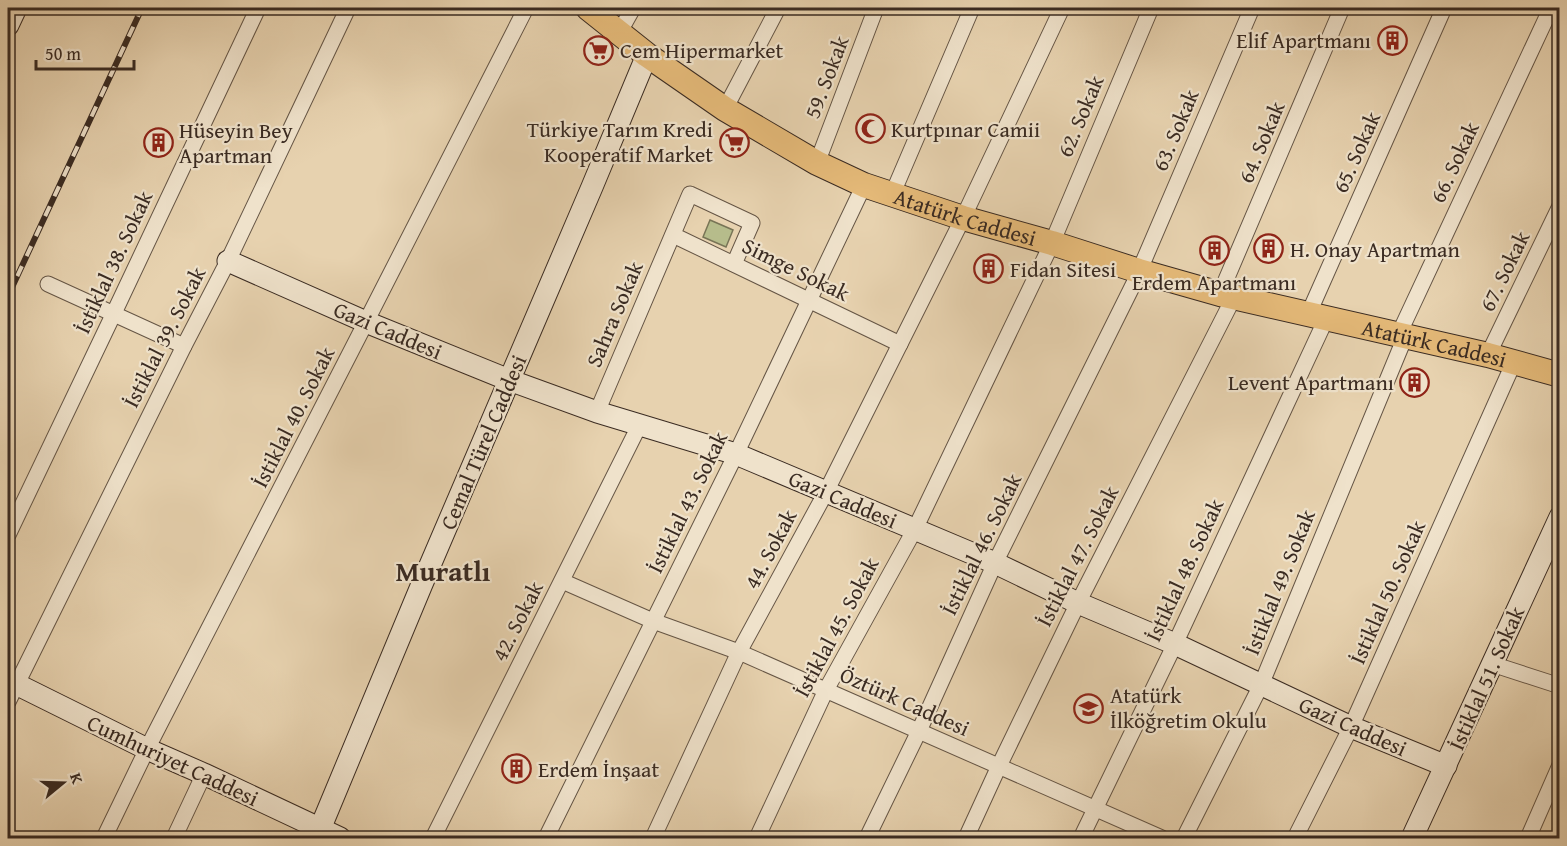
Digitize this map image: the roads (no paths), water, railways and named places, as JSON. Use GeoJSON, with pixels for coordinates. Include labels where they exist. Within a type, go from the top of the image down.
{"type":"FeatureCollection","features":[{"type":"Feature","properties":{"kind":"main road","name":"Atatürk Caddesi"},"geometry":{"type":"LineString","coordinates":[[588,8],[647,55],[725,109],[817,163],[892,195],[1227,296],[1488,355],[1560,375]]}},
{"type":"Feature","properties":{"kind":"street"},"geometry":{"type":"LineString","coordinates":[[8,25],[16,8]]}},
{"type":"Feature","properties":{"kind":"street","name":"İstiklal 38. Sokak"},"geometry":{"type":"LineString","coordinates":[[8,535],[258,8]]}},
{"type":"Feature","properties":{"kind":"street","name":"İstiklal 39. Sokak"},"geometry":{"type":"LineString","coordinates":[[10,688],[228,261],[348,8]]}},
{"type":"Feature","properties":{"kind":"street","name":"İstiklal 40. Sokak"},"geometry":{"type":"LineString","coordinates":[[104,838],[147,749],[526,8]]}},
{"type":"Feature","properties":{"kind":"street"},"geometry":{"type":"LineString","coordinates":[[619,33],[633,8]]}},
{"type":"Feature","properties":{"kind":"street"},"geometry":{"type":"LineString","coordinates":[[725,109],[778,8]]}},
{"type":"Feature","properties":{"kind":"street","name":"59. Sokak"},"geometry":{"type":"LineString","coordinates":[[817,163],[876,8]]}},
{"type":"Feature","properties":{"kind":"street"},"geometry":{"type":"LineString","coordinates":[[892,195],[972,8]]}},
{"type":"Feature","properties":{"kind":"street","name":"44. Sokak"},"geometry":{"type":"LineString","coordinates":[[653,838],[739,652],[826,492],[963,218],[1062,8]]}},
{"type":"Feature","properties":{"kind":"street","name":"62. Sokak"},"geometry":{"type":"LineString","coordinates":[[1052,243],[1151,8]]}},
{"type":"Feature","properties":{"kind":"street","name":"63. Sokak"},"geometry":{"type":"LineString","coordinates":[[1139,271],[1252,8]]}},
{"type":"Feature","properties":{"kind":"street","name":"64. Sokak"},"geometry":{"type":"LineString","coordinates":[[1227,296],[1342,8]]}},
{"type":"Feature","properties":{"kind":"street","name":"65. Sokak"},"geometry":{"type":"LineString","coordinates":[[1317,317],[1444,8]]}},
{"type":"Feature","properties":{"kind":"street","name":"66. Sokak"},"geometry":{"type":"LineString","coordinates":[[1401,336],[1551,8]]}},
{"type":"Feature","properties":{"kind":"street","name":"Cemal Türel Caddesi"},"geometry":{"type":"LineString","coordinates":[[318,834],[647,55]]}},
{"type":"Feature","properties":{"kind":"street","name":"İstiklal 43. Sokak"},"geometry":{"type":"LineString","coordinates":[[546,838],[736,454],[864,184]]}},
{"type":"Feature","properties":{"kind":"street","name":"Sahra Sokak"},"geometry":{"type":"LineString","coordinates":[[597,412],[690,194],[752,222],[734,264]]}},
{"type":"Feature","properties":{"kind":"street","name":"67. Sokak"},"geometry":{"type":"LineString","coordinates":[[1488,355],[1560,206]]}},
{"type":"Feature","properties":{"kind":"street","name":"Simge Sokak"},"geometry":{"type":"LineString","coordinates":[[673,235],[900,344]]}},
{"type":"Feature","properties":{"kind":"street","name":"İstiklal 45. Sokak"},"geometry":{"type":"LineString","coordinates":[[757,838],[826,690],[915,529],[1052,243]]}},
{"type":"Feature","properties":{"kind":"street","name":"Gazi Caddesi"},"geometry":{"type":"LineString","coordinates":[[228,261],[366,322],[509,380],[597,412],[736,454],[995,562],[1078,603],[1175,644],[1351,727],[1446,766]]}},
{"type":"Feature","properties":{"kind":"street","name":"İstiklal 46. Sokak"},"geometry":{"type":"LineString","coordinates":[[867,838],[919,731],[995,562],[1139,271]]}},
{"type":"Feature","properties":{"kind":"street"},"geometry":{"type":"LineString","coordinates":[[48,284],[184,346]]}},
{"type":"Feature","properties":{"kind":"street","name":"İstiklal 47. Sokak"},"geometry":{"type":"LineString","coordinates":[[966,838],[1227,296]]}},
{"type":"Feature","properties":{"kind":"street","name":"İstiklal 48. Sokak"},"geometry":{"type":"LineString","coordinates":[[1081,838],[1175,644],[1317,317]]}},
{"type":"Feature","properties":{"kind":"street","name":"İstiklal 49. Sokak"},"geometry":{"type":"LineString","coordinates":[[1184,838],[1262,685],[1401,336]]}},
{"type":"Feature","properties":{"kind":"street","name":"İstiklal 50. Sokak"},"geometry":{"type":"LineString","coordinates":[[1295,838],[1351,727],[1514,362]]}},
{"type":"Feature","properties":{"kind":"street","name":"42. Sokak"},"geometry":{"type":"LineString","coordinates":[[433,838],[640,424]]}},
{"type":"Feature","properties":{"kind":"street","name":"İstiklal 51. Sokak"},"geometry":{"type":"LineString","coordinates":[[1412,838],[1560,517]]}},
{"type":"Feature","properties":{"kind":"street","name":"Öztürk Caddesi"},"geometry":{"type":"LineString","coordinates":[[562,581],[653,621],[739,652],[1162,838]]}},
{"type":"Feature","properties":{"kind":"street"},"geometry":{"type":"LineString","coordinates":[[1492,664],[1560,686]]}},
{"type":"Feature","properties":{"kind":"street","name":"Cumhuriyet Caddesi"},"geometry":{"type":"LineString","coordinates":[[10,688],[204,774],[318,834],[340,838]]}},
{"type":"Feature","properties":{"kind":"street"},"geometry":{"type":"LineString","coordinates":[[1528,838],[1560,765]]}},
{"type":"Feature","properties":{"kind":"street"},"geometry":{"type":"LineString","coordinates":[[174,838],[204,774]]}},
{"type":"Feature","properties":{"kind":"railway"},"geometry":{"type":"LineString","coordinates":[[8,296],[142,8]]}},
{"type":"Feature","properties":{"kind":"place","name":"Elif Apartmanı"},"geometry":{"type":"Point","coordinates":[1392,40]}},
{"type":"Feature","properties":{"kind":"place","name":"Cem Hipermarket"},"geometry":{"type":"Point","coordinates":[599,50]}},
{"type":"Feature","properties":{"kind":"place","name":"Kurtpınar Camii"},"geometry":{"type":"Point","coordinates":[870,129]}},
{"type":"Feature","properties":{"kind":"place","name":"Türkiye Tarım Kredi Kooperatif Market"},"geometry":{"type":"Point","coordinates":[734,142]}},
{"type":"Feature","properties":{"kind":"place","name":"Hüseyin Bey Apartman"},"geometry":{"type":"Point","coordinates":[158,143]}},
{"type":"Feature","properties":{"kind":"place","name":"H. Onay Apartman"},"geometry":{"type":"Point","coordinates":[1269,249]}},
{"type":"Feature","properties":{"kind":"place","name":"Erdem Apartmanı"},"geometry":{"type":"Point","coordinates":[1214,250]}},
{"type":"Feature","properties":{"kind":"place","name":"Fidan Sitesi"},"geometry":{"type":"Point","coordinates":[989,269]}},
{"type":"Feature","properties":{"kind":"place","name":"Levent Apartmanı"},"geometry":{"type":"Point","coordinates":[1415,382]}},
{"type":"Feature","properties":{"kind":"place","name":"Atatürk İlköğretim Okulu"},"geometry":{"type":"Point","coordinates":[1089,708]}},
{"type":"Feature","properties":{"kind":"place","name":"Erdem İnşaat"},"geometry":{"type":"Point","coordinates":[517,769]}},
{"type":"Feature","properties":{"kind":"district","name":"Muratlı"},"geometry":{"type":"Point","coordinates":[443,571]}}]}
